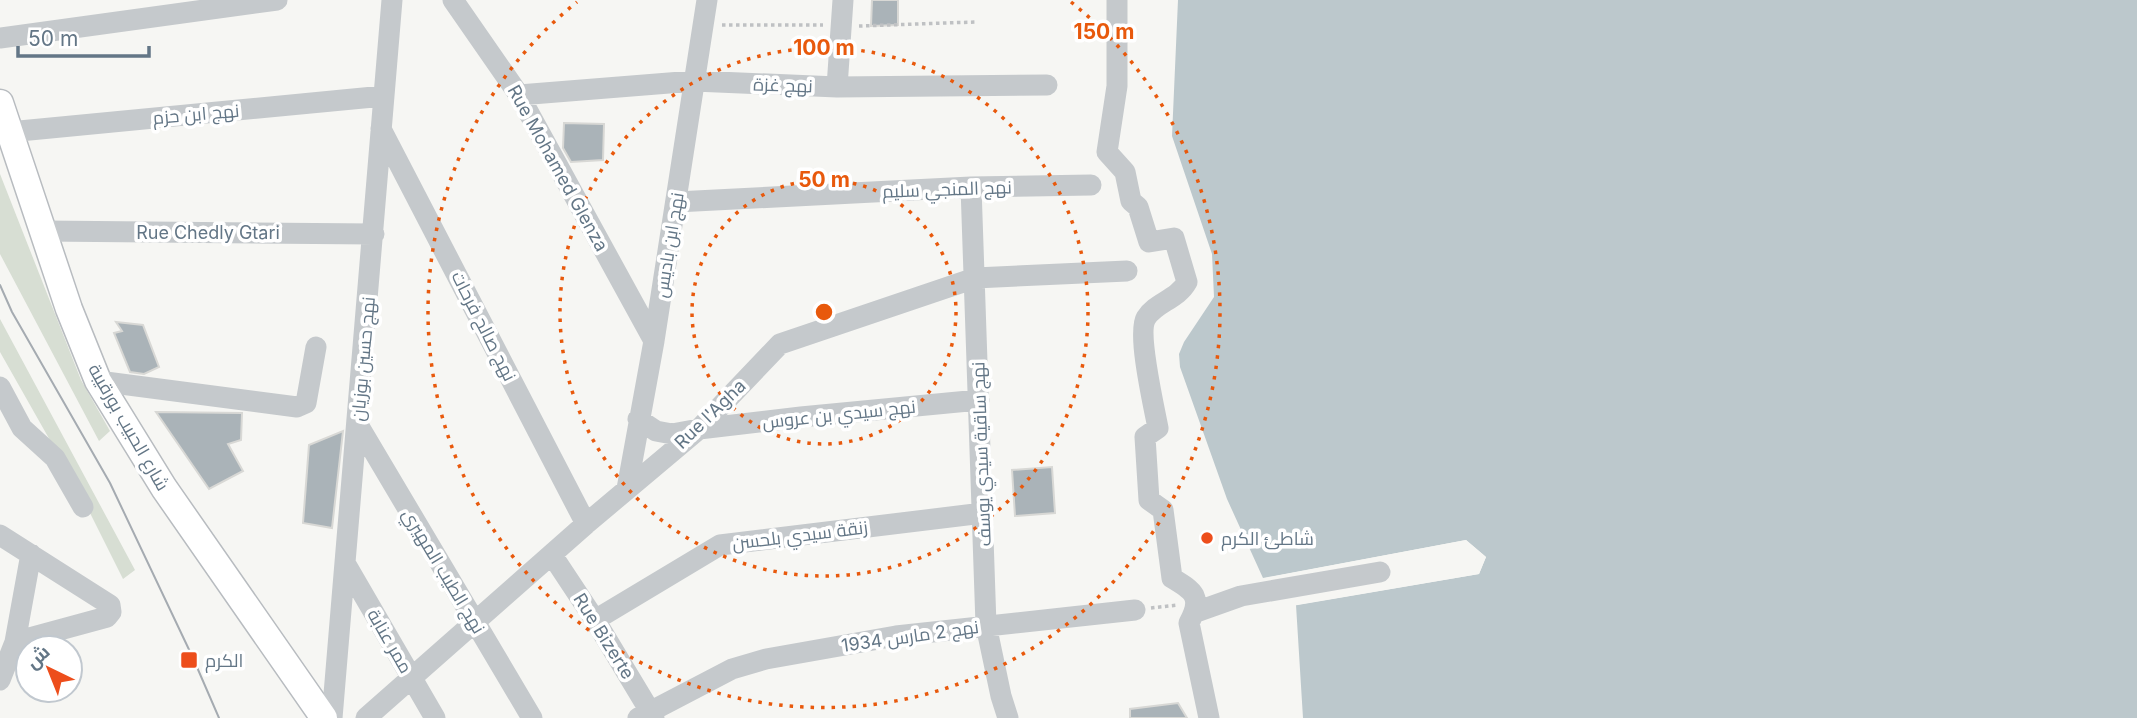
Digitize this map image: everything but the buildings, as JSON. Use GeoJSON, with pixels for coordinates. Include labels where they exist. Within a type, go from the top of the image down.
{"type":"FeatureCollection","features":[{"type":"Feature","properties":{"kind":"main road","name":"شارع الحبيب بورقيبة"},"geometry":{"type":"LineString","coordinates":[[0,103],[4,135],[19,162],[69,309],[98,381],[164,488],[324,718]]}},
{"type":"Feature","properties":{"kind":"street"},"geometry":{"type":"LineString","coordinates":[[0,37],[277,0]]}},
{"type":"Feature","properties":{"kind":"street","name":"نهج حسين بوزيان"},"geometry":{"type":"LineString","coordinates":[[332,718],[392,0]]}},
{"type":"Feature","properties":{"kind":"street","name":"Rue Mohamed Glenza"},"geometry":{"type":"LineString","coordinates":[[453,0],[519,95],[653,341]]}},
{"type":"Feature","properties":{"kind":"street","name":"نهج ابن باديس"},"geometry":{"type":"LineString","coordinates":[[627,488],[707,0]]}},
{"type":"Feature","properties":{"kind":"street"},"geometry":{"type":"LineString","coordinates":[[837,87],[843,0]]}},
{"type":"Feature","properties":{"kind":"street"},"geometry":{"type":"LineString","coordinates":[[1116,0],[1117,86],[1107,152],[1125,172],[1131,201],[1138,207],[1149,242],[1174,238],[1187,282],[1181,292],[1154,309],[1144,321],[1143,342],[1158,428],[1145,437],[1149,500],[1163,510],[1172,578],[1182,582],[1191,591],[1196,608],[1189,623],[1209,718]]}},
{"type":"Feature","properties":{"kind":"street","name":"نهج غزة"},"geometry":{"type":"LineString","coordinates":[[519,95],[694,81],[837,87],[1047,85]]}},
{"type":"Feature","properties":{"kind":"street","name":"نهج ابن حزم"},"geometry":{"type":"LineString","coordinates":[[4,135],[384,96]]}},
{"type":"Feature","properties":{"kind":"street","name":"نهج صالح فرحات"},"geometry":{"type":"LineString","coordinates":[[381,129],[586,524]]}},
{"type":"Feature","properties":{"kind":"street","name":"نهج المنجي سليم"},"geometry":{"type":"LineString","coordinates":[[676,202],[971,187],[1091,185]]}},
{"type":"Feature","properties":{"kind":"street","name":"نهج ساقية سيدي يوسف"},"geometry":{"type":"LineString","coordinates":[[971,187],[986,625],[1000,696],[1008,718]]}},
{"type":"Feature","properties":{"kind":"street","name":"Rue Chedly Gtari"},"geometry":{"type":"LineString","coordinates":[[43,231],[374,234]]}},
{"type":"Feature","properties":{"kind":"street","name":"Rue l'Agha"},"geometry":{"type":"LineString","coordinates":[[366,718],[627,488],[699,429],[780,344],[975,278],[1127,271]]}},
{"type":"Feature","properties":{"kind":"street"},"geometry":{"type":"LineString","coordinates":[[98,381],[296,407],[306,403],[316,347]]}},
{"type":"Feature","properties":{"kind":"street"},"geometry":{"type":"LineString","coordinates":[[0,387],[22,428]]}},
{"type":"Feature","properties":{"kind":"street","name":"نهج سيدي بن عروس"},"geometry":{"type":"LineString","coordinates":[[638,419],[665,434],[979,400]]}},
{"type":"Feature","properties":{"kind":"street"},"geometry":{"type":"LineString","coordinates":[[0,418],[22,428],[55,458],[83,508]]}},
{"type":"Feature","properties":{"kind":"street","name":"نهج الطيب المهيري"},"geometry":{"type":"LineString","coordinates":[[357,423],[532,718]]}},
{"type":"Feature","properties":{"kind":"street","name":"زنقة سيدي بلحسن"},"geometry":{"type":"LineString","coordinates":[[595,620],[720,545],[983,513]]}},
{"type":"Feature","properties":{"kind":"street"},"geometry":{"type":"LineString","coordinates":[[0,535],[110,605],[111,612],[107,617],[44,634]]}},
{"type":"Feature","properties":{"kind":"street"},"geometry":{"type":"LineString","coordinates":[[16,634],[31,554]]}},
{"type":"Feature","properties":{"kind":"street","name":"Rue Bizerte"},"geometry":{"type":"LineString","coordinates":[[552,555],[595,620],[647,716]]}},
{"type":"Feature","properties":{"kind":"street","name":"ممر عنابة"},"geometry":{"type":"LineString","coordinates":[[345,563],[435,718]]}},
{"type":"Feature","properties":{"kind":"street"},"geometry":{"type":"LineString","coordinates":[[1196,608],[1241,596],[1380,572]]}},
{"type":"Feature","properties":{"kind":"street","name":"نهج 2 مارس 1934"},"geometry":{"type":"LineString","coordinates":[[647,716],[732,669],[748,663],[896,636],[1135,610]]}},
{"type":"Feature","properties":{"kind":"street"},"geometry":{"type":"LineString","coordinates":[[0,680],[14,645]]}},
{"type":"Feature","properties":{"kind":"path"},"geometry":{"type":"LineString","coordinates":[[703,25],[975,22]]}},
{"type":"Feature","properties":{"kind":"path"},"geometry":{"type":"LineString","coordinates":[[1135,610],[1196,608]]}},
{"type":"Feature","properties":{"kind":"shaded area"},"geometry":{"type":"Polygon","coordinates":[[[1178,0],[2137,0],[2137,718],[1303,718],[1296,605],[1479,574],[1486,557],[1466,540],[1263,578],[1227,499],[1180,367],[1179,354],[1184,342],[1214,297],[1212,254],[1172,136],[1178,0]]]}},
{"type":"Feature","properties":{"kind":"shaded area"},"geometry":{"type":"Polygon","coordinates":[[[0,174],[81,380],[110,431],[99,441],[0,254],[0,174]]]}},
{"type":"Feature","properties":{"kind":"shaded area"},"geometry":{"type":"Polygon","coordinates":[[[0,319],[135,570],[123,579],[81,495],[0,352],[0,319]]]}},
{"type":"Feature","properties":{"kind":"pier"},"geometry":{"type":"Polygon","coordinates":[[[1466,540],[1486,557],[1479,574],[1292,606],[1295,602],[1476,571],[1482,558],[1465,544],[1264,581],[1260,579],[1466,540]]]}},
{"type":"Feature","properties":{"kind":"tram line"},"geometry":{"type":"LineString","coordinates":[[0,285],[12,312],[110,483],[219,718]]}},
{"type":"Feature","properties":{"kind":"place","name":"شاطئ الکرم"},"geometry":{"type":"Point","coordinates":[1207,538]}},
{"type":"Feature","properties":{"kind":"place","name":"الكرم"},"geometry":{"type":"Point","coordinates":[189,660]}}]}
